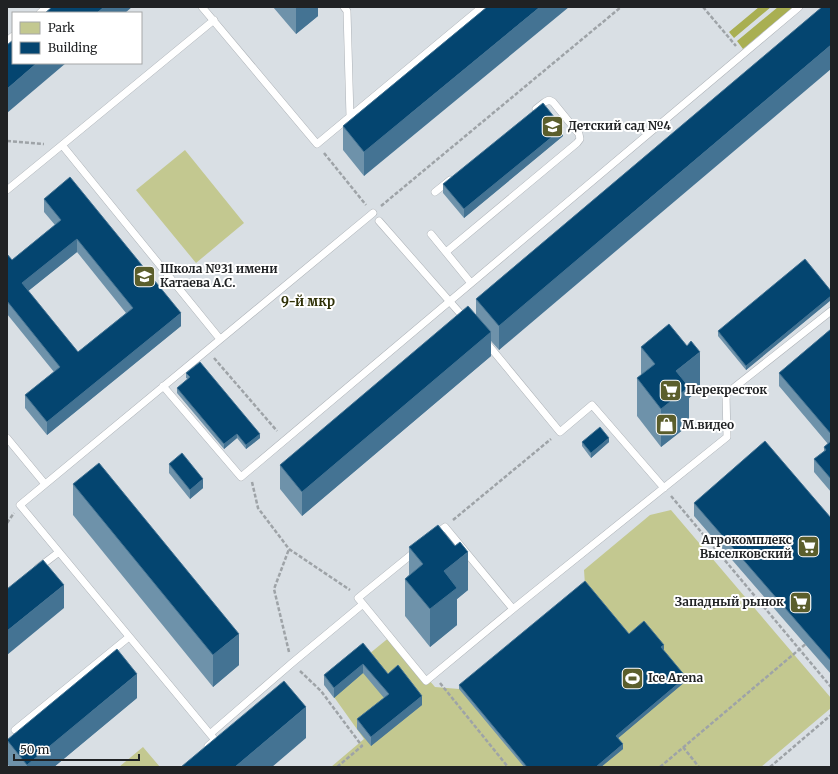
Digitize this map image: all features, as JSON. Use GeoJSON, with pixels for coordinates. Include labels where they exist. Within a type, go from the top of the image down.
{"type":"FeatureCollection","features":[{"type":"Feature","properties":{"kind":"lane"},"geometry":{"type":"LineString","coordinates":[[202,7],[317,144],[482,7]]}},
{"type":"Feature","properties":{"kind":"lane"},"geometry":{"type":"LineString","coordinates":[[344,7],[348,11],[350,117]]}},
{"type":"Feature","properties":{"kind":"lane"},"geometry":{"type":"LineString","coordinates":[[163,386],[241,477],[799,7]]}},
{"type":"Feature","properties":{"kind":"lane"},"geometry":{"type":"LineString","coordinates":[[7,190],[214,20]]}},
{"type":"Feature","properties":{"kind":"lane"},"geometry":{"type":"LineString","coordinates":[[446,252],[580,139],[579,134],[549,100],[544,102],[532,112]]}},
{"type":"Feature","properties":{"kind":"lane"},"geometry":{"type":"LineString","coordinates":[[62,145],[220,339]]}},
{"type":"Feature","properties":{"kind":"lane"},"geometry":{"type":"LineString","coordinates":[[436,192],[454,177]]}},
{"type":"Feature","properties":{"kind":"lane"},"geometry":{"type":"LineString","coordinates":[[204,749],[215,740],[20,505],[372,213]]}},
{"type":"Feature","properties":{"kind":"lane"},"geometry":{"type":"LineString","coordinates":[[379,221],[469,323]]}},
{"type":"Feature","properties":{"kind":"lane"},"geometry":{"type":"LineString","coordinates":[[431,234],[471,283]]}},
{"type":"Feature","properties":{"kind":"lane"},"geometry":{"type":"LineString","coordinates":[[513,609],[445,527],[358,598],[426,681],[727,437],[726,394],[831,311]]}},
{"type":"Feature","properties":{"kind":"lane"},"geometry":{"type":"LineString","coordinates":[[479,334],[560,432],[592,405],[664,488]]}},
{"type":"Feature","properties":{"kind":"lane"},"geometry":{"type":"LineString","coordinates":[[7,438],[45,484]]}},
{"type":"Feature","properties":{"kind":"lane"},"geometry":{"type":"LineString","coordinates":[[30,575],[59,552]]}},
{"type":"Feature","properties":{"kind":"lane"},"geometry":{"type":"LineString","coordinates":[[210,734],[363,604]]}},
{"type":"Feature","properties":{"kind":"lane"},"geometry":{"type":"LineString","coordinates":[[15,730],[129,637]]}},
{"type":"Feature","properties":{"kind":"path"},"geometry":{"type":"LineString","coordinates":[[317,144],[372,213],[621,7]]}},
{"type":"Feature","properties":{"kind":"path"},"geometry":{"type":"LineString","coordinates":[[703,7],[743,54]]}},
{"type":"Feature","properties":{"kind":"path"},"geometry":{"type":"LineString","coordinates":[[7,141],[62,145]]}},
{"type":"Feature","properties":{"kind":"path"},"geometry":{"type":"LineString","coordinates":[[207,350],[285,440]]}},
{"type":"Feature","properties":{"kind":"path"},"geometry":{"type":"LineString","coordinates":[[445,527],[560,432]]}},
{"type":"Feature","properties":{"kind":"path"},"geometry":{"type":"LineString","coordinates":[[250,470],[258,508],[289,549],[348,588],[358,598]]}},
{"type":"Feature","properties":{"kind":"path"},"geometry":{"type":"LineString","coordinates":[[664,488],[831,687]]}},
{"type":"Feature","properties":{"kind":"path"},"geometry":{"type":"LineString","coordinates":[[289,549],[274,590],[292,663],[321,691],[362,746],[337,767]]}},
{"type":"Feature","properties":{"kind":"path"},"geometry":{"type":"LineString","coordinates":[[660,767],[810,640]]}},
{"type":"Feature","properties":{"kind":"path"},"geometry":{"type":"LineString","coordinates":[[433,675],[508,767]]}},
{"type":"Feature","properties":{"kind":"path"},"geometry":{"type":"LineString","coordinates":[[770,767],[831,715]]}},
{"type":"Feature","properties":{"kind":"path"},"geometry":{"type":"LineString","coordinates":[[683,747],[699,767]]}},
{"type":"Feature","properties":{"kind":"green space"},"geometry":{"type":"Polygon","coordinates":[[[759,7],[771,7],[734,38],[729,32],[759,7]]]}},
{"type":"Feature","properties":{"kind":"green space"},"geometry":{"type":"Polygon","coordinates":[[[778,7],[793,7],[743,49],[737,41],[778,7]]]}},
{"type":"Feature","properties":{"kind":"green space"},"geometry":{"type":"Polygon","coordinates":[[[185,150],[244,223],[196,263],[136,190],[185,150]]]}},
{"type":"Feature","properties":{"kind":"green space"},"geometry":{"type":"Polygon","coordinates":[[[671,510],[831,698],[831,708],[761,767],[331,767],[364,739],[324,683],[369,654],[391,636],[435,687],[459,689],[585,585],[584,570],[650,515],[671,510]]]}},
{"type":"Feature","properties":{"kind":"green space"},"geometry":{"type":"Polygon","coordinates":[[[143,747],[160,767],[119,767],[143,747]]]}},
{"type":"Feature","properties":{"kind":"building"},"geometry":{"type":"Polygon","coordinates":[[[52,7],[104,7],[98,12],[46,12],[52,7]]]}},
{"type":"Feature","properties":{"kind":"building"},"geometry":{"type":"Polygon","coordinates":[[[487,7],[540,7],[364,152],[343,126],[487,7]]]}},
{"type":"Feature","properties":{"kind":"building"},"geometry":{"type":"Polygon","coordinates":[[[822,7],[831,7],[831,45],[499,326],[476,299],[822,7]]]}},
{"type":"Feature","properties":{"kind":"building"},"geometry":{"type":"Polygon","coordinates":[[[12,41],[12,64],[36,64],[7,89],[7,45],[12,41]]]}},
{"type":"Feature","properties":{"kind":"building"},"geometry":{"type":"Polygon","coordinates":[[[543,103],[563,128],[464,209],[443,184],[543,103]]]}},
{"type":"Feature","properties":{"kind":"building"},"geometry":{"type":"Polygon","coordinates":[[[70,177],[181,313],[47,422],[25,395],[60,367],[7,301],[7,254],[12,260],[61,220],[44,199],[70,177]],[[77,239],[22,283],[78,352],[133,308],[77,239]]]}},
{"type":"Feature","properties":{"kind":"building"},"geometry":{"type":"Polygon","coordinates":[[[805,259],[831,291],[831,296],[746,366],[718,331],[805,259]]]}},
{"type":"Feature","properties":{"kind":"building"},"geometry":{"type":"Polygon","coordinates":[[[468,306],[491,332],[302,492],[280,465],[468,306]]]}},
{"type":"Feature","properties":{"kind":"building"},"geometry":{"type":"Polygon","coordinates":[[[669,324],[687,346],[691,341],[700,352],[676,371],[689,387],[661,409],[637,378],[655,364],[641,347],[669,324]]]}},
{"type":"Feature","properties":{"kind":"building"},"geometry":{"type":"Polygon","coordinates":[[[831,329],[831,434],[779,373],[831,329]]]}},
{"type":"Feature","properties":{"kind":"building"},"geometry":{"type":"Polygon","coordinates":[[[200,362],[260,434],[246,445],[237,434],[224,444],[177,388],[190,377],[186,373],[200,362]]]}},
{"type":"Feature","properties":{"kind":"building"},"geometry":{"type":"Polygon","coordinates":[[[600,427],[609,438],[591,453],[582,442],[600,427]]]}},
{"type":"Feature","properties":{"kind":"building","name":"Западный рынок"},"geometry":{"type":"Polygon","coordinates":[[[765,441],[831,518],[831,661],[694,503],[765,441]]]}},
{"type":"Feature","properties":{"kind":"building"},"geometry":{"type":"Polygon","coordinates":[[[831,441],[831,479],[814,459],[826,450],[824,447],[831,441]]]}},
{"type":"Feature","properties":{"kind":"building"},"geometry":{"type":"Polygon","coordinates":[[[182,453],[203,479],[190,490],[169,464],[182,453]]]}},
{"type":"Feature","properties":{"kind":"building"},"geometry":{"type":"Polygon","coordinates":[[[99,463],[239,634],[213,655],[73,484],[99,463]]]}},
{"type":"Feature","properties":{"kind":"building"},"geometry":{"type":"Polygon","coordinates":[[[438,525],[455,546],[460,542],[468,552],[444,571],[457,588],[430,609],[405,579],[423,564],[409,547],[438,525]]]}},
{"type":"Feature","properties":{"kind":"building"},"geometry":{"type":"Polygon","coordinates":[[[43,560],[64,585],[7,631],[7,589],[43,560]]]}},
{"type":"Feature","properties":{"kind":"building","name":"Ice Arena"},"geometry":{"type":"Polygon","coordinates":[[[585,581],[629,634],[644,621],[664,645],[661,647],[686,677],[616,736],[623,744],[596,767],[527,767],[459,685],[585,581]]]}},
{"type":"Feature","properties":{"kind":"building"},"geometry":{"type":"Polygon","coordinates":[[[363,643],[388,674],[398,665],[422,696],[371,737],[357,719],[389,694],[363,664],[334,688],[324,675],[363,643]]]}},
{"type":"Feature","properties":{"kind":"building"},"geometry":{"type":"Polygon","coordinates":[[[117,649],[137,674],[27,765],[7,740],[117,649]]]}},
{"type":"Feature","properties":{"kind":"building"},"geometry":{"type":"Polygon","coordinates":[[[284,681],[306,707],[235,767],[181,767],[284,681]]]}},
{"type":"Feature","properties":{"kind":"place","name":"Детский сад №4"},"geometry":{"type":"Point","coordinates":[552,126]}},
{"type":"Feature","properties":{"kind":"place","name":"Школа №31 имени Катаева А.С."},"geometry":{"type":"Point","coordinates":[145,276]}},
{"type":"Feature","properties":{"kind":"place","name":"Перекресток"},"geometry":{"type":"Point","coordinates":[671,390]}},
{"type":"Feature","properties":{"kind":"place","name":"М.видео"},"geometry":{"type":"Point","coordinates":[666,425]}},
{"type":"Feature","properties":{"kind":"place","name":"Агрокомплекс Выселковский"},"geometry":{"type":"Point","coordinates":[808,547]}},
{"type":"Feature","properties":{"kind":"place","name":"Западный рынок"},"geometry":{"type":"Point","coordinates":[800,602]}},
{"type":"Feature","properties":{"kind":"place","name":"Ice Arena"},"geometry":{"type":"Point","coordinates":[632,678]}},
{"type":"Feature","properties":{"kind":"district","name":"9-й мкр"},"geometry":{"type":"Point","coordinates":[308,301]}}]}
